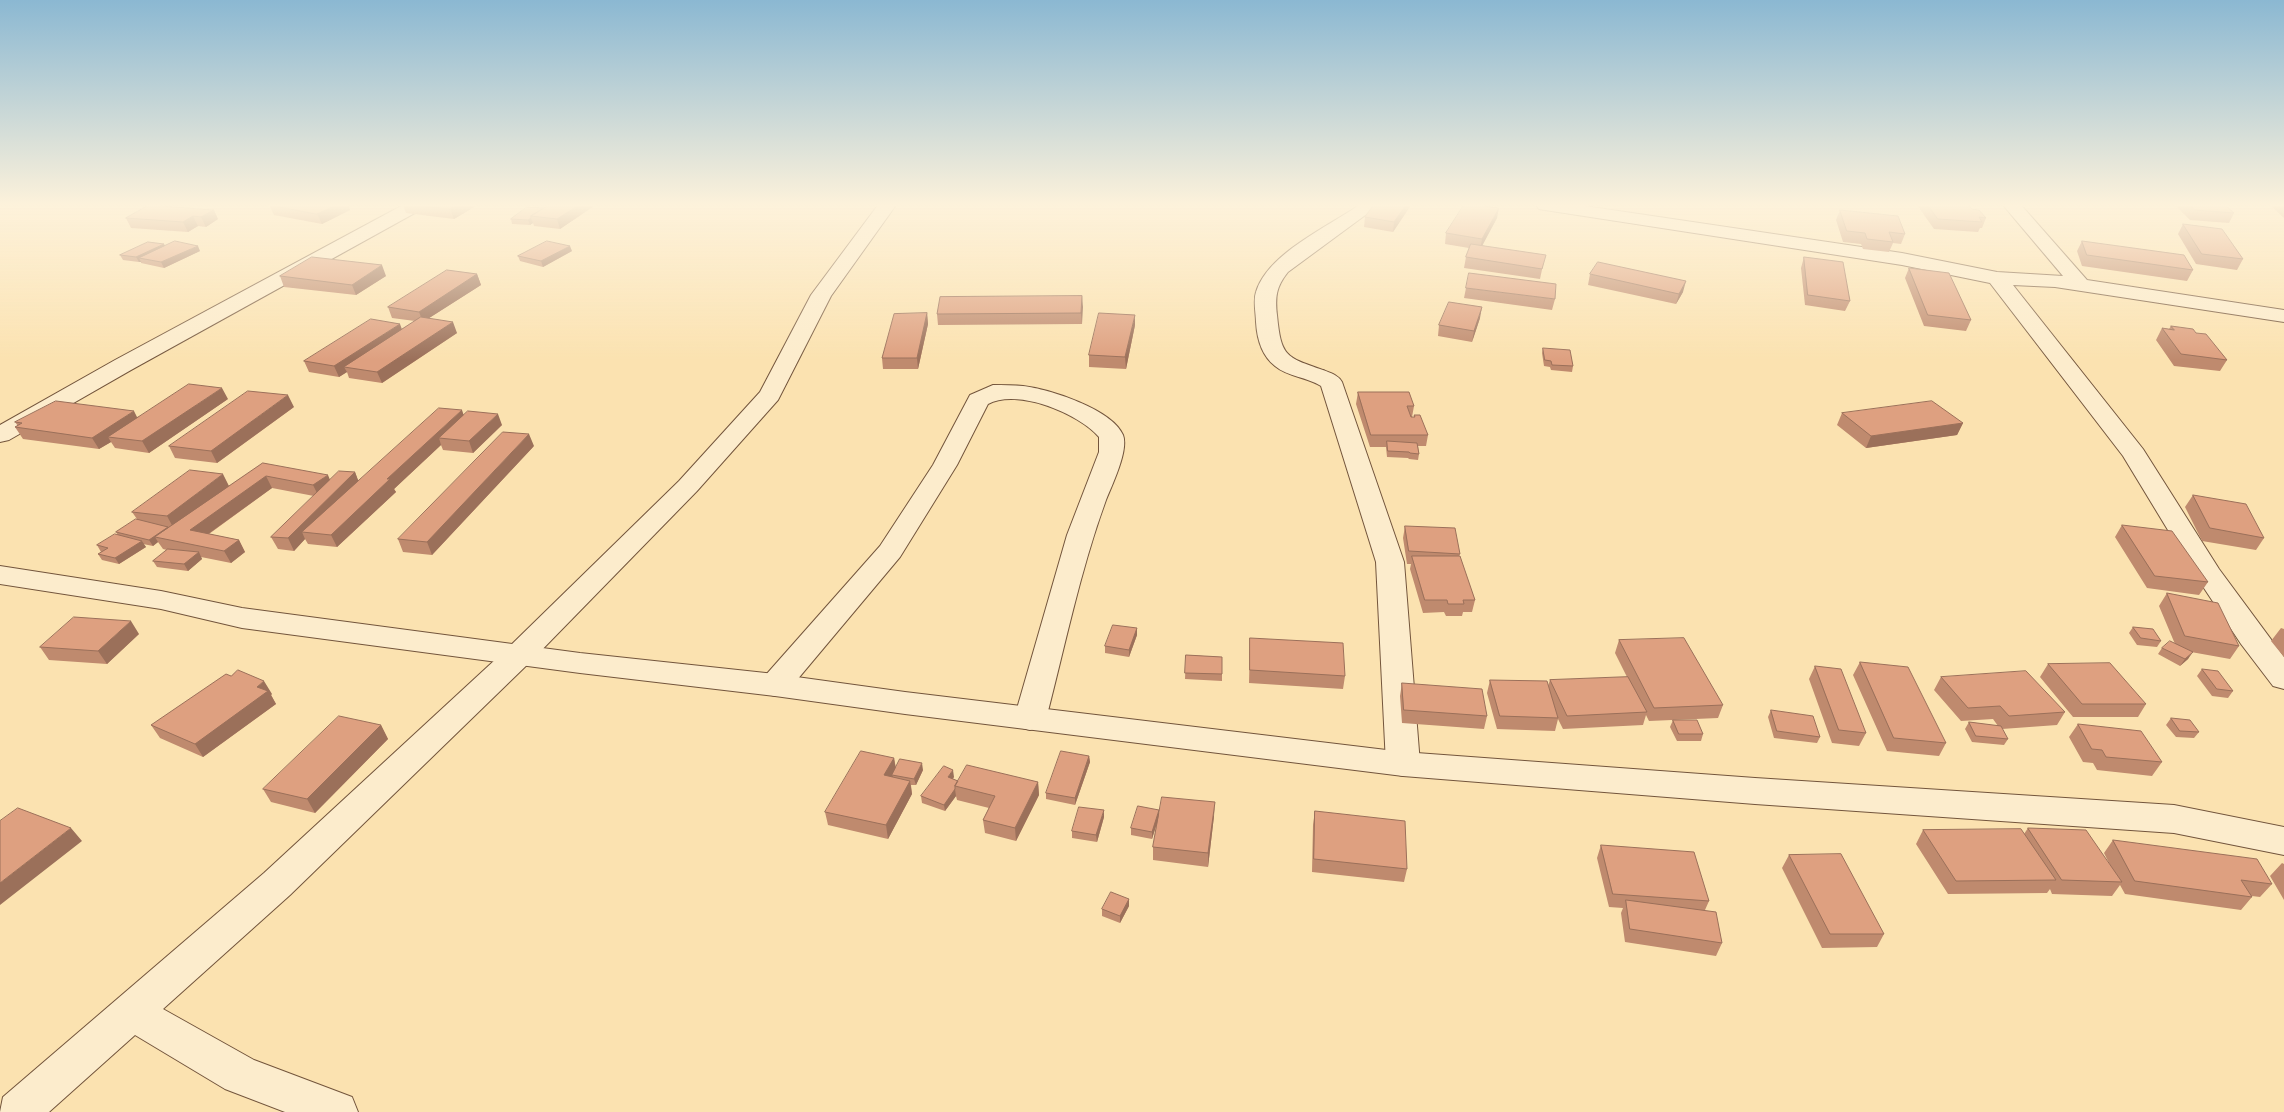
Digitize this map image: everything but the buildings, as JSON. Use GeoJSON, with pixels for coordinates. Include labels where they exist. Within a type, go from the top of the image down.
{"type":"FeatureCollection","features":[{"type":"Feature","properties":{"kind":"street"},"geometry":{"type":"LineString","coordinates":[[0,436],[123,365],[321,257]]}},
{"type":"Feature","properties":{"kind":"street"},"geometry":{"type":"LineString","coordinates":[[18,1112],[277,884],[520,654],[688,486],[770,395],[821,295],[849,257]]}},
{"type":"Feature","properties":{"kind":"street"},"geometry":{"type":"LineString","coordinates":[[1296,257],[1273,276],[1266,292],[1267,330],[1273,352],[1282,362],[1311,372],[1331,382],[1390,562],[1403,764]]}},
{"type":"Feature","properties":{"kind":"street"},"geometry":{"type":"LineString","coordinates":[[1888,257],[1997,278],[2055,281],[2284,316]]}},
{"type":"Feature","properties":{"kind":"street"},"geometry":{"type":"LineString","coordinates":[[2057,257],[2081,285]]}},
{"type":"Feature","properties":{"kind":"street"},"geometry":{"type":"LineString","coordinates":[[1997,278],[2134,454],[2208,573],[2284,678]]}},
{"type":"Feature","properties":{"kind":"street"},"geometry":{"type":"LineString","coordinates":[[774,685],[890,551],[945,466],[978,400],[993,392],[1024,394],[1053,401],[1088,415],[1111,436],[1111,452],[1080,535],[1030,719]]}},
{"type":"Feature","properties":{"kind":"street"},"geometry":{"type":"LineString","coordinates":[[0,576],[161,600],[242,618],[580,663],[774,685],[1030,719],[1403,764],[1754,791],[2174,819],[2284,841]]}},
{"type":"Feature","properties":{"kind":"street"},"geometry":{"type":"LineString","coordinates":[[132,1012],[240,1075],[338,1112]]}}]}
